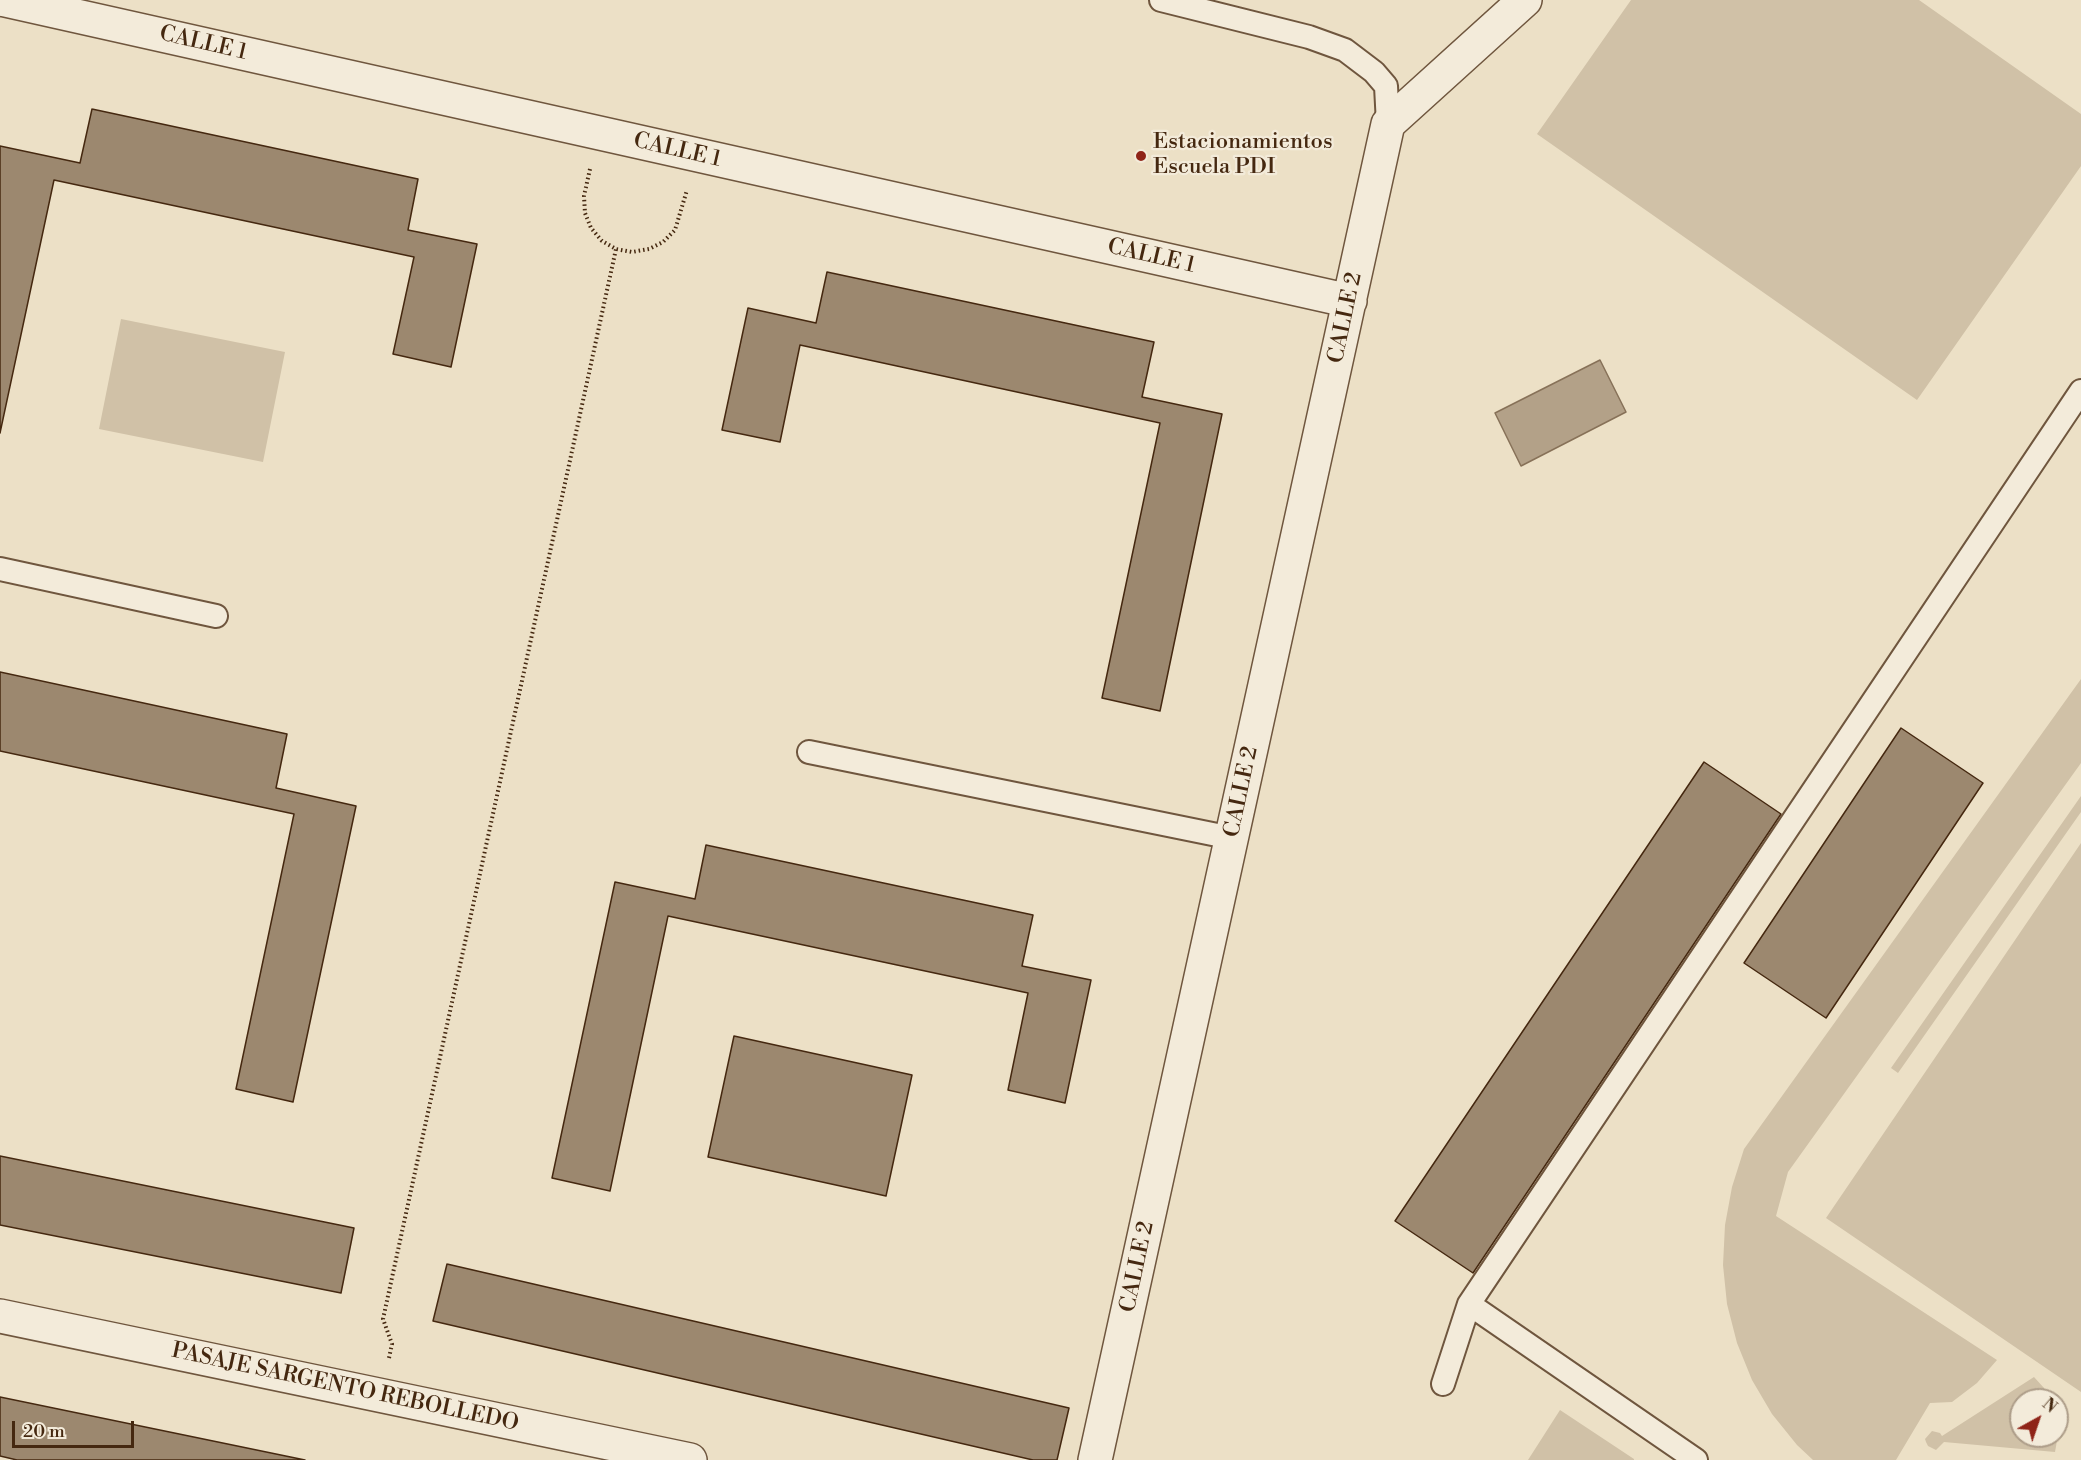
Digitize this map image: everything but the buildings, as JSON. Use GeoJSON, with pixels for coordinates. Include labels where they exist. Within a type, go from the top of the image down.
{"type":"FeatureCollection","features":[{"type":"Feature","properties":{"kind":"street","name":"CALLE 1"},"geometry":{"type":"LineString","coordinates":[[5,0],[1350,301]]}},
{"type":"Feature","properties":{"kind":"street"},"geometry":{"type":"LineString","coordinates":[[1388,124],[1525,0]]}},
{"type":"Feature","properties":{"kind":"street","name":"CALLE 2"},"geometry":{"type":"LineString","coordinates":[[1095,1460],[1388,124]]}},
{"type":"Feature","properties":{"kind":"street","name":"PASAJE SARGENTO REBOLLEDO"},"geometry":{"type":"LineString","coordinates":[[0,1316],[690,1460]]}},
{"type":"Feature","properties":{"kind":"lane"},"geometry":{"type":"LineString","coordinates":[[1161,0],[1318,40],[1345,50],[1374,72],[1386,86],[1388,124]]}},
{"type":"Feature","properties":{"kind":"lane"},"geometry":{"type":"LineString","coordinates":[[1443,1384],[1469,1304],[2081,391]]}},
{"type":"Feature","properties":{"kind":"lane"},"geometry":{"type":"LineString","coordinates":[[0,569],[216,616]]}},
{"type":"Feature","properties":{"kind":"lane"},"geometry":{"type":"LineString","coordinates":[[809,752],[1232,838]]}},
{"type":"Feature","properties":{"kind":"lane"},"geometry":{"type":"LineString","coordinates":[[1469,1304],[1696,1460]]}},
{"type":"Feature","properties":{"kind":"path"},"geometry":{"type":"LineString","coordinates":[[598,133],[584,196],[585,213],[591,228],[602,241],[616,249],[632,252],[649,249],[663,242],[675,230],[696,155]]}},
{"type":"Feature","properties":{"kind":"path"},"geometry":{"type":"LineString","coordinates":[[380,1395],[392,1344],[383,1319],[616,249]]}},
{"type":"Feature","properties":{"kind":"shaded area"},"geometry":{"type":"Polygon","coordinates":[[[1631,0],[1919,0],[2081,114],[2081,166],[1917,400],[1537,134],[1631,0]]]}},
{"type":"Feature","properties":{"kind":"shaded area"},"geometry":{"type":"Polygon","coordinates":[[[121,319],[285,352],[263,462],[99,429],[121,319]]]}},
{"type":"Feature","properties":{"kind":"shaded area"},"geometry":{"type":"Polygon","coordinates":[[[1600,360],[1626,412],[1521,466],[1495,413],[1600,360]]]}},
{"type":"Feature","properties":{"kind":"shaded area"},"geometry":{"type":"Polygon","coordinates":[[[2081,679],[2081,763],[1788,1172],[1776,1216],[1997,1360],[1977,1383],[1952,1402],[1930,1403],[1896,1460],[1813,1460],[1797,1445],[1772,1414],[1752,1380],[1737,1343],[1727,1304],[1723,1265],[1725,1225],[1732,1187],[1744,1149],[2081,679]]]}},
{"type":"Feature","properties":{"kind":"shaded area"},"geometry":{"type":"Polygon","coordinates":[[[2081,796],[2081,812],[1898,1073],[1891,1068],[2081,796]]]}},
{"type":"Feature","properties":{"kind":"shaded area"},"geometry":{"type":"Polygon","coordinates":[[[2081,843],[2081,1392],[1826,1218],[2081,843]]]}},
{"type":"Feature","properties":{"kind":"shaded area"},"geometry":{"type":"Polygon","coordinates":[[[2034,1377],[2044,1388],[2017,1388],[2034,1377]]]}},
{"type":"Feature","properties":{"kind":"shaded area"},"geometry":{"type":"Polygon","coordinates":[[[2009,1393],[2009,1448],[1944,1442],[1936,1450],[1928,1446],[1925,1439],[1932,1431],[1942,1436],[2009,1393]]]}},
{"type":"Feature","properties":{"kind":"shaded area"},"geometry":{"type":"Polygon","coordinates":[[[1560,1410],[1634,1459],[1634,1460],[1528,1460],[1560,1410]]]}},
{"type":"Feature","properties":{"kind":"shaded area"},"geometry":{"type":"Polygon","coordinates":[[[2011,1448],[2056,1448],[2055,1452],[2011,1448]]]}},
{"type":"Feature","properties":{"kind":"place","name":"Estacionamientos Escuela PDI"},"geometry":{"type":"Point","coordinates":[1141,156]}}]}
